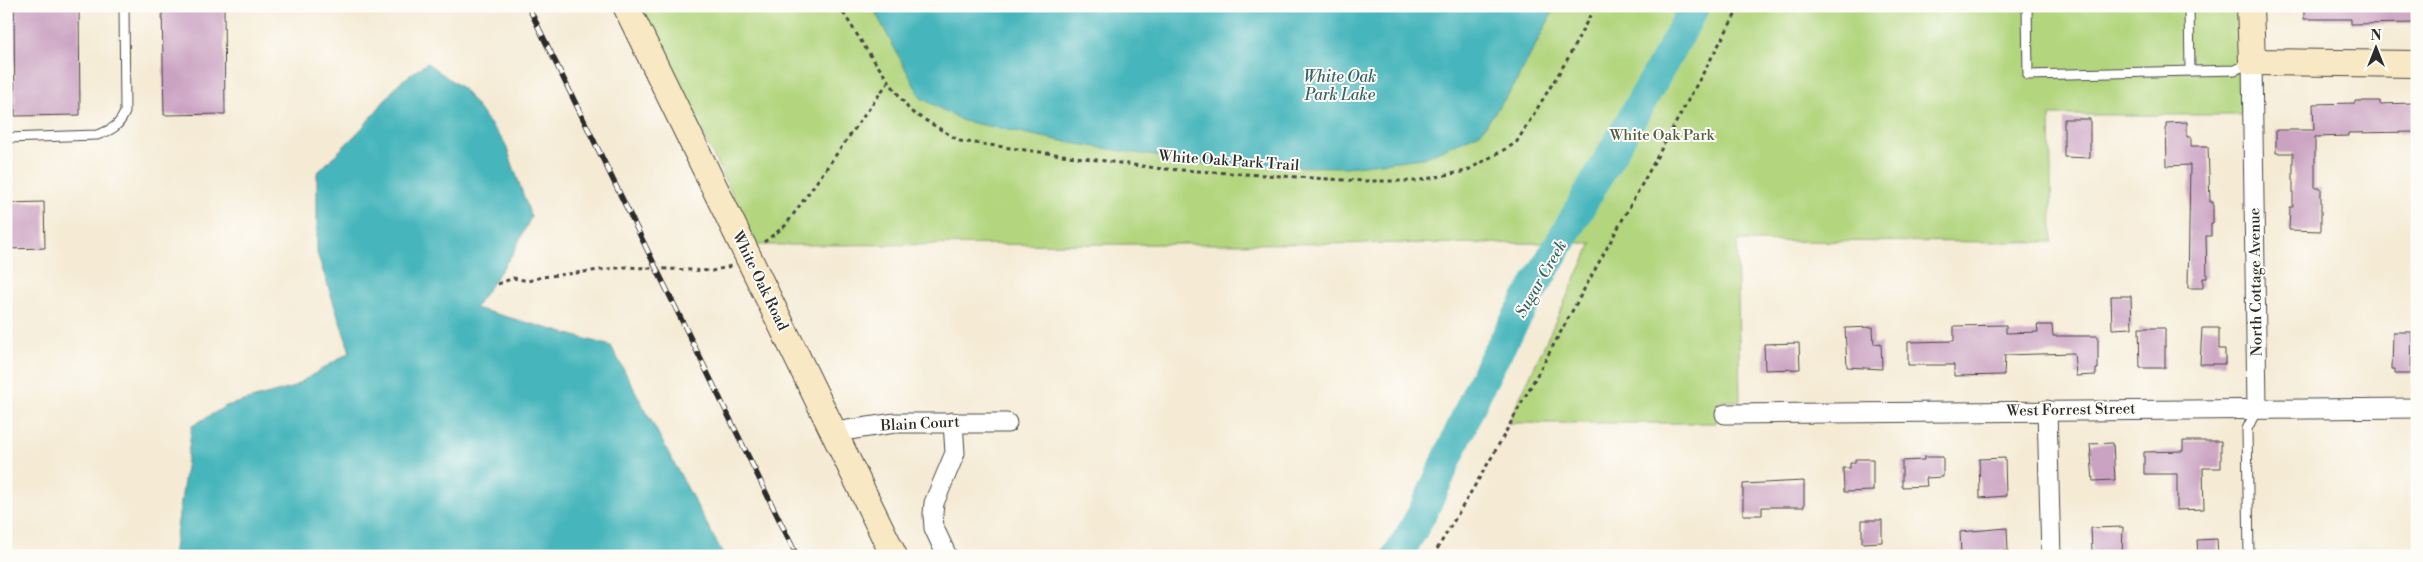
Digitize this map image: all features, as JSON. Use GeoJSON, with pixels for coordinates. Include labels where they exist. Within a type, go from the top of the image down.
{"type":"FeatureCollection","features":[{"type":"Feature","properties":{"kind":"street","name":"White Oak Road"},"geometry":{"type":"LineString","coordinates":[[626,6],[894,556]]}},
{"type":"Feature","properties":{"kind":"street","name":"North Cottage Avenue"},"geometry":{"type":"LineString","coordinates":[[2250,6],[2258,408]]}},
{"type":"Feature","properties":{"kind":"street"},"geometry":{"type":"LineString","coordinates":[[2252,62],[2417,64]]}},
{"type":"Feature","properties":{"kind":"street","name":"West Forrest Street"},"geometry":{"type":"LineString","coordinates":[[1725,414],[2417,408]]}},
{"type":"Feature","properties":{"kind":"street"},"geometry":{"type":"LineString","coordinates":[[2047,410],[2051,556]]}},
{"type":"Feature","properties":{"kind":"street"},"geometry":{"type":"LineString","coordinates":[[947,556],[934,528],[933,514],[934,503],[955,453],[953,422]]}},
{"type":"Feature","properties":{"kind":"street","name":"Blain Court"},"geometry":{"type":"LineString","coordinates":[[834,432],[895,423],[1007,422]]}},
{"type":"Feature","properties":{"kind":"lane"},"geometry":{"type":"LineString","coordinates":[[6,138],[97,135],[111,131],[120,124],[125,112],[124,6]]}},
{"type":"Feature","properties":{"kind":"lane"},"geometry":{"type":"LineString","coordinates":[[2027,6],[2028,75],[2235,70],[2252,62]]}},
{"type":"Feature","properties":{"kind":"lane"},"geometry":{"type":"LineString","coordinates":[[2189,6],[2190,71]]}},
{"type":"Feature","properties":{"kind":"lane","name":"North Cottage Avenue"},"geometry":{"type":"LineString","coordinates":[[2249,556],[2246,429],[2258,408]]}},
{"type":"Feature","properties":{"kind":"path","name":"White Oak Park Trail"},"geometry":{"type":"LineString","coordinates":[[839,6],[910,111],[960,141],[1163,169],[1363,181],[1416,181],[1466,171],[1516,143],[1567,60],[1595,6]]}},
{"type":"Feature","properties":{"kind":"path"},"geometry":{"type":"LineString","coordinates":[[1433,556],[1493,455],[1740,6]]}},
{"type":"Feature","properties":{"kind":"path"},"geometry":{"type":"LineString","coordinates":[[498,284],[513,278],[528,281],[542,277],[625,267],[712,271],[727,269],[785,226],[889,81]]}},
{"type":"Feature","properties":{"kind":"green space","name":"White Oak Park"},"geometry":{"type":"Polygon","coordinates":[[[642,6],[2240,6],[2242,115],[2050,115],[2052,242],[1737,241],[1740,401],[1718,401],[1716,423],[1508,423],[1592,243],[756,245],[642,6]]]}},
{"type":"Feature","properties":{"kind":"water","name":"White Oak Park Lake"},"geometry":{"type":"Polygon","coordinates":[[[872,6],[1556,6],[1514,86],[1480,133],[1423,158],[1347,167],[1219,166],[1077,144],[963,121],[921,98],[872,6]]]}},
{"type":"Feature","properties":{"kind":"water"},"geometry":{"type":"Polygon","coordinates":[[[427,63],[463,89],[505,143],[531,217],[513,253],[475,308],[611,346],[724,556],[173,556],[192,426],[226,406],[291,388],[350,352],[317,253],[317,173],[363,127],[399,83],[427,63]]]}},
{"type":"Feature","properties":{"kind":"building"},"geometry":{"type":"Polygon","coordinates":[[[14,6],[79,6],[80,115],[15,116],[14,6]]]}},
{"type":"Feature","properties":{"kind":"building"},"geometry":{"type":"Polygon","coordinates":[[[162,6],[224,6],[225,114],[164,115],[162,6]]]}},
{"type":"Feature","properties":{"kind":"building"},"geometry":{"type":"Polygon","coordinates":[[[2304,6],[2416,6],[2416,23],[2351,24],[2351,19],[2304,19],[2304,6]]]}},
{"type":"Feature","properties":{"kind":"building"},"geometry":{"type":"Polygon","coordinates":[[[2355,101],[2380,101],[2380,104],[2413,103],[2413,106],[2417,106],[2417,132],[2348,133],[2348,136],[2315,137],[2315,188],[2321,188],[2321,231],[2289,230],[2290,207],[2293,207],[2293,153],[2276,153],[2276,130],[2314,130],[2313,104],[2355,103],[2355,101]]]}},
{"type":"Feature","properties":{"kind":"building"},"geometry":{"type":"Polygon","coordinates":[[[2064,119],[2090,119],[2090,158],[2064,157],[2064,119]]]}},
{"type":"Feature","properties":{"kind":"building"},"geometry":{"type":"Polygon","coordinates":[[[2187,122],[2187,137],[2191,137],[2191,146],[2208,146],[2210,202],[2213,202],[2213,223],[2211,223],[2211,236],[2206,236],[2207,278],[2203,278],[2203,288],[2188,288],[2190,165],[2167,166],[2166,123],[2187,122]]]}},
{"type":"Feature","properties":{"kind":"building"},"geometry":{"type":"Polygon","coordinates":[[[44,202],[45,248],[6,249],[6,203],[44,202]]]}},
{"type":"Feature","properties":{"kind":"building"},"geometry":{"type":"Polygon","coordinates":[[[2111,296],[2131,296],[2132,328],[2112,329],[2111,296]]]}},
{"type":"Feature","properties":{"kind":"building"},"geometry":{"type":"Polygon","coordinates":[[[2006,325],[2006,333],[2038,332],[2037,325],[2052,325],[2053,336],[2098,336],[2098,369],[2096,369],[2096,375],[2076,376],[2074,353],[2005,355],[2004,375],[1954,376],[1954,365],[1908,365],[1908,342],[1954,341],[1954,326],[2006,325]]]}},
{"type":"Feature","properties":{"kind":"building"},"geometry":{"type":"Polygon","coordinates":[[[1873,327],[1874,344],[1881,343],[1882,369],[1847,367],[1845,328],[1873,327]]]}},
{"type":"Feature","properties":{"kind":"building"},"geometry":{"type":"Polygon","coordinates":[[[2139,328],[2165,328],[2165,368],[2140,368],[2139,328]]]}},
{"type":"Feature","properties":{"kind":"building"},"geometry":{"type":"Polygon","coordinates":[[[2202,328],[2219,328],[2219,349],[2225,349],[2225,364],[2200,364],[2202,328]]]}},
{"type":"Feature","properties":{"kind":"building"},"geometry":{"type":"Polygon","coordinates":[[[2393,332],[2412,332],[2411,374],[2395,374],[2395,369],[2392,369],[2393,332]]]}},
{"type":"Feature","properties":{"kind":"building"},"geometry":{"type":"Polygon","coordinates":[[[1799,343],[1800,369],[1765,370],[1764,344],[1799,343]]]}},
{"type":"Feature","properties":{"kind":"building"},"geometry":{"type":"Polygon","coordinates":[[[2183,441],[2221,441],[2221,468],[2203,468],[2204,509],[2177,510],[2177,474],[2144,474],[2144,452],[2183,451],[2183,441]]]}},
{"type":"Feature","properties":{"kind":"building"},"geometry":{"type":"Polygon","coordinates":[[[2113,443],[2115,480],[2093,481],[2090,444],[2113,443]]]}},
{"type":"Feature","properties":{"kind":"building"},"geometry":{"type":"Polygon","coordinates":[[[1924,457],[1943,457],[1943,477],[1926,478],[1927,486],[1902,487],[1902,461],[1924,460],[1924,457]]]}},
{"type":"Feature","properties":{"kind":"building"},"geometry":{"type":"Polygon","coordinates":[[[2005,458],[2006,496],[1980,498],[1979,459],[2005,458]]]}},
{"type":"Feature","properties":{"kind":"building"},"geometry":{"type":"Polygon","coordinates":[[[1855,459],[1873,459],[1873,491],[1844,492],[1843,468],[1850,468],[1850,463],[1855,463],[1855,459]]]}},
{"type":"Feature","properties":{"kind":"building"},"geometry":{"type":"Polygon","coordinates":[[[1804,481],[1804,507],[1762,507],[1762,515],[1743,515],[1743,484],[1804,481]]]}},
{"type":"Feature","properties":{"kind":"building"},"geometry":{"type":"Polygon","coordinates":[[[1862,520],[1882,520],[1882,542],[1862,543],[1862,520]]]}},
{"type":"Feature","properties":{"kind":"building"},"geometry":{"type":"Polygon","coordinates":[[[2123,527],[2122,556],[2096,556],[2095,551],[2092,551],[2091,528],[2123,527]]]}},
{"type":"Feature","properties":{"kind":"building"},"geometry":{"type":"Polygon","coordinates":[[[2007,528],[2008,551],[1987,552],[1988,556],[1961,556],[1960,532],[2007,528]]]}},
{"type":"Feature","properties":{"kind":"building"},"geometry":{"type":"Polygon","coordinates":[[[2217,539],[2218,556],[2198,556],[2197,540],[2217,539]]]}},
{"type":"Feature","properties":{"kind":"waterway","name":"Sugar Creek"},"geometry":{"type":"LineString","coordinates":[[1397,556],[1436,485],[1492,362],[1695,6]]}},
{"type":"Feature","properties":{"kind":"railway"},"geometry":{"type":"LineString","coordinates":[[528,6],[797,556]]}}]}
